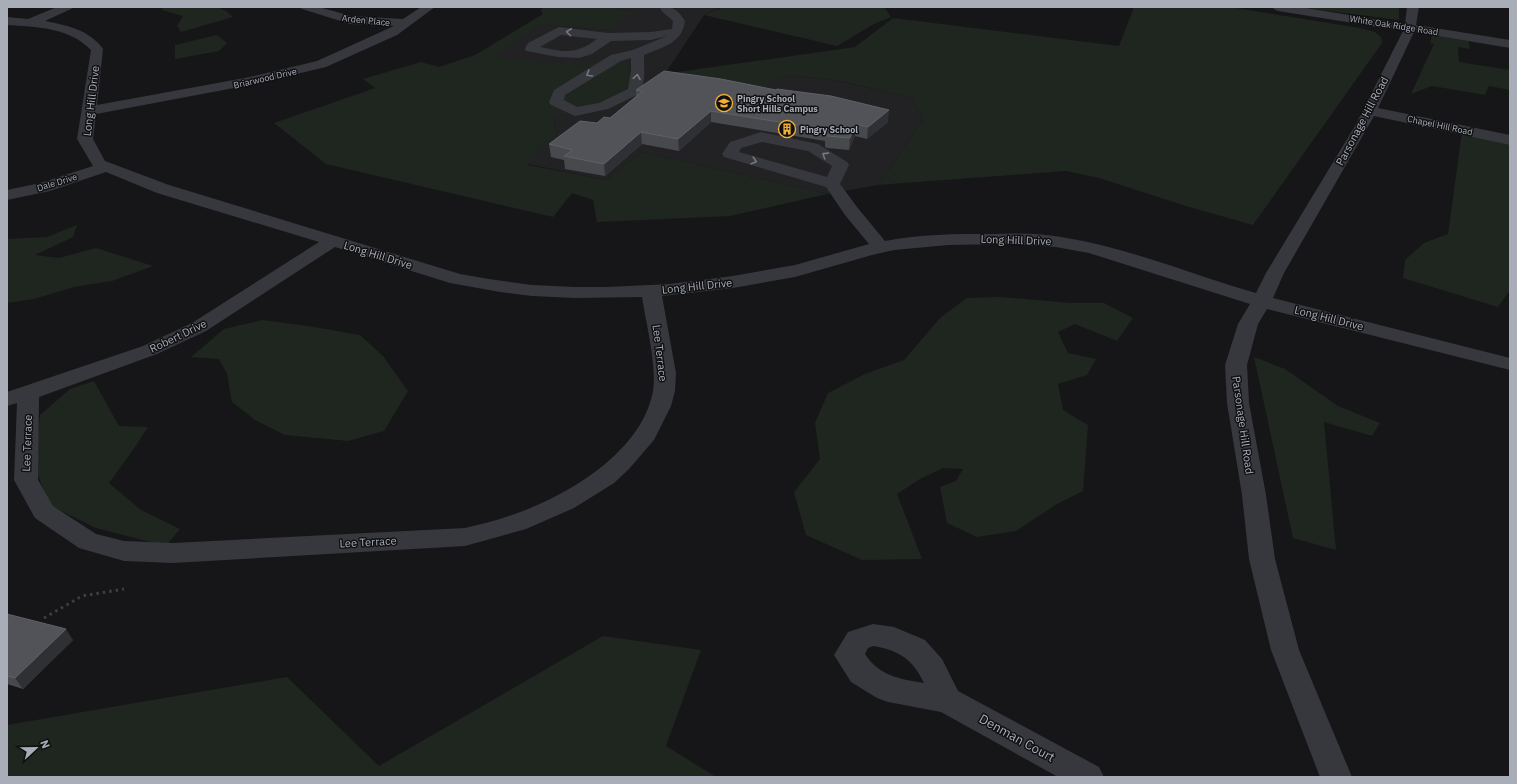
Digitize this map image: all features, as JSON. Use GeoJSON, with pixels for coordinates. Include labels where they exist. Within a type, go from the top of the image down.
{"type":"FeatureCollection","features":[{"type":"Feature","properties":{"kind":"street"},"geometry":{"type":"LineString","coordinates":[[29,23],[67,7]]}},
{"type":"Feature","properties":{"kind":"street","name":"Arden Place"},"geometry":{"type":"LineString","coordinates":[[306,7],[350,20],[404,23]]}},
{"type":"Feature","properties":{"kind":"street","name":"Briarwood Drive"},"geometry":{"type":"LineString","coordinates":[[88,111],[193,93],[322,64],[393,32],[429,7]]}},
{"type":"Feature","properties":{"kind":"street"},"geometry":{"type":"LineString","coordinates":[[637,53],[638,71],[634,91],[604,106],[575,112],[556,102],[558,93],[616,58],[637,53],[671,39],[678,29],[679,21],[674,14],[662,7]]}},
{"type":"Feature","properties":{"kind":"street","name":"White Oak Ridge Road"},"geometry":{"type":"LineString","coordinates":[[1278,7],[1510,44]]}},
{"type":"Feature","properties":{"kind":"street","name":"Parsonage Hill Road"},"geometry":{"type":"LineString","coordinates":[[1336,777],[1285,650],[1262,558],[1254,495],[1238,403],[1236,365],[1248,324],[1262,301],[1275,273],[1370,110],[1410,28],[1413,7]]}},
{"type":"Feature","properties":{"kind":"street","name":"Long Hill Drive"},"geometry":{"type":"LineString","coordinates":[[7,21],[64,28],[85,38],[93,43],[98,49],[85,139],[99,164],[163,189],[457,279],[501,287],[582,293],[698,288],[800,270],[881,247],[902,243],[972,239],[1032,240],[1064,243],[1100,250],[1262,301],[1510,364]]}},
{"type":"Feature","properties":{"kind":"street"},"geometry":{"type":"LineString","coordinates":[[608,37],[588,50],[576,55],[531,48],[559,31],[608,37],[651,36],[678,29]]}},
{"type":"Feature","properties":{"kind":"street"},"geometry":{"type":"LineString","coordinates":[[588,50],[616,58]]}},
{"type":"Feature","properties":{"kind":"street","name":"Chapel Hill Road"},"geometry":{"type":"LineString","coordinates":[[1370,110],[1510,140]]}},
{"type":"Feature","properties":{"kind":"street"},"geometry":{"type":"LineString","coordinates":[[832,184],[840,165],[813,147],[761,136],[735,145],[730,154],[832,184],[851,211],[881,247]]}},
{"type":"Feature","properties":{"kind":"street","name":"Dale Drive"},"geometry":{"type":"LineString","coordinates":[[7,195],[44,187],[106,166]]}},
{"type":"Feature","properties":{"kind":"street","name":"Robert Drive"},"geometry":{"type":"LineString","coordinates":[[18,396],[150,350],[199,327],[333,241]]}},
{"type":"Feature","properties":{"kind":"street","name":"Lee Terrace"},"geometry":{"type":"LineString","coordinates":[[18,396],[26,480],[44,512],[88,541],[124,551],[173,553],[465,538],[517,523],[565,502],[604,477],[621,463],[646,435],[660,406],[664,392],[664,379],[651,291]]}},
{"type":"Feature","properties":{"kind":"street","name":"Denman Court"},"geometry":{"type":"LineString","coordinates":[[947,700],[1088,777]]}},
{"type":"Feature","properties":{"kind":"path"},"geometry":{"type":"LineString","coordinates":[[44,618],[82,596],[124,589]]}},
{"type":"Feature","properties":{"kind":"shaded area"},"geometry":{"type":"Polygon","coordinates":[[[162,7],[217,7],[226,11],[233,17],[181,32],[177,26],[183,16],[162,10],[162,7]]]}},
{"type":"Feature","properties":{"kind":"shaded area"},"geometry":{"type":"Polygon","coordinates":[[[543,7],[607,7],[635,12],[610,30],[542,25],[492,57],[584,66],[596,60],[625,60],[631,74],[627,88],[610,97],[582,110],[562,115],[553,115],[557,135],[528,165],[606,180],[642,152],[828,194],[730,216],[597,222],[593,200],[572,193],[553,217],[326,164],[274,123],[375,88],[363,79],[421,62],[439,67],[475,55],[543,14],[541,11],[543,7]]]}},
{"type":"Feature","properties":{"kind":"shaded area","name":"Pingry School Short Hills Campus"},"geometry":{"type":"Polygon","coordinates":[[[607,7],[721,7],[704,15],[665,74],[759,88],[790,75],[834,80],[912,98],[923,120],[878,185],[828,194],[642,152],[606,180],[528,164],[557,135],[553,113],[491,57],[542,25],[610,30],[634,12],[607,7]]]}},
{"type":"Feature","properties":{"kind":"shaded area"},"geometry":{"type":"Polygon","coordinates":[[[719,7],[884,7],[891,17],[874,24],[837,46],[704,15],[721,8],[719,7]]]}},
{"type":"Feature","properties":{"kind":"shaded area"},"geometry":{"type":"Polygon","coordinates":[[[1134,7],[1230,7],[1360,28],[1375,32],[1381,37],[1382,43],[1253,225],[1186,206],[1099,178],[1066,171],[878,185],[923,120],[912,98],[835,80],[790,75],[759,89],[664,74],[855,47],[893,18],[1119,46],[1134,7]]]}},
{"type":"Feature","properties":{"kind":"shaded area"},"geometry":{"type":"Polygon","coordinates":[[[1299,7],[1399,7],[1399,20],[1398,20],[1299,7]]]}},
{"type":"Feature","properties":{"kind":"shaded area"},"geometry":{"type":"Polygon","coordinates":[[[217,35],[227,43],[219,51],[175,59],[175,45],[217,35]]]}},
{"type":"Feature","properties":{"kind":"shaded area"},"geometry":{"type":"Polygon","coordinates":[[[1432,35],[1468,41],[1470,49],[1458,47],[1459,62],[1510,70],[1510,90],[1489,86],[1485,95],[1432,86],[1411,94],[1434,44],[1430,43],[1432,35]]]}},
{"type":"Feature","properties":{"kind":"shaded area"},"geometry":{"type":"Polygon","coordinates":[[[1462,132],[1510,143],[1510,290],[1498,307],[1403,278],[1405,260],[1424,243],[1448,234],[1462,132]]]}},
{"type":"Feature","properties":{"kind":"shaded area"},"geometry":{"type":"Polygon","coordinates":[[[77,225],[73,237],[35,255],[59,258],[96,248],[153,266],[112,281],[74,287],[34,299],[7,303],[7,239],[47,237],[77,225]]]}},
{"type":"Feature","properties":{"kind":"shaded area"},"geometry":{"type":"Polygon","coordinates":[[[1000,297],[1071,303],[1104,303],[1133,318],[1117,341],[1075,324],[1058,332],[1068,353],[1096,359],[1087,375],[1058,384],[1063,410],[1088,425],[1083,491],[1057,504],[1016,531],[977,537],[947,523],[940,487],[956,481],[963,469],[943,468],[920,479],[897,494],[922,559],[862,560],[806,535],[794,492],[820,459],[815,423],[828,393],[865,374],[904,360],[941,317],[967,298],[1000,297]]]}},
{"type":"Feature","properties":{"kind":"shaded area"},"geometry":{"type":"Polygon","coordinates":[[[262,320],[360,335],[383,356],[408,391],[384,431],[348,441],[285,435],[255,420],[232,402],[227,374],[219,359],[191,357],[224,329],[262,320]]]}},
{"type":"Feature","properties":{"kind":"shaded area"},"geometry":{"type":"Polygon","coordinates":[[[1254,357],[1285,369],[1338,406],[1380,423],[1372,436],[1324,422],[1336,550],[1293,538],[1254,357]]]}},
{"type":"Feature","properties":{"kind":"shaded area"},"geometry":{"type":"Polygon","coordinates":[[[94,381],[119,426],[148,427],[109,483],[141,510],[180,529],[166,546],[96,528],[49,505],[35,467],[40,415],[70,389],[94,381]]]}},
{"type":"Feature","properties":{"kind":"shaded area"},"geometry":{"type":"Polygon","coordinates":[[[603,636],[701,650],[666,746],[716,777],[7,777],[7,725],[287,677],[379,766],[603,636]]]}},
{"type":"Feature","properties":{"kind":"building"},"geometry":{"type":"Polygon","coordinates":[[[664,71],[721,79],[776,90],[831,96],[889,110],[868,127],[856,124],[850,138],[827,136],[826,135],[829,130],[711,111],[678,139],[641,132],[604,164],[564,156],[573,150],[549,144],[580,121],[597,123],[604,117],[610,118],[643,91],[636,90],[664,71]]]}},
{"type":"Feature","properties":{"kind":"building"},"geometry":{"type":"Polygon","coordinates":[[[7,614],[66,629],[15,678],[7,676],[7,614]]]}},
{"type":"Feature","properties":{"kind":"place","name":"Pingry School Short Hills Campus"},"geometry":{"type":"Point","coordinates":[724,103]}},
{"type":"Feature","properties":{"kind":"place","name":"Pingry School"},"geometry":{"type":"Point","coordinates":[787,129]}}]}
